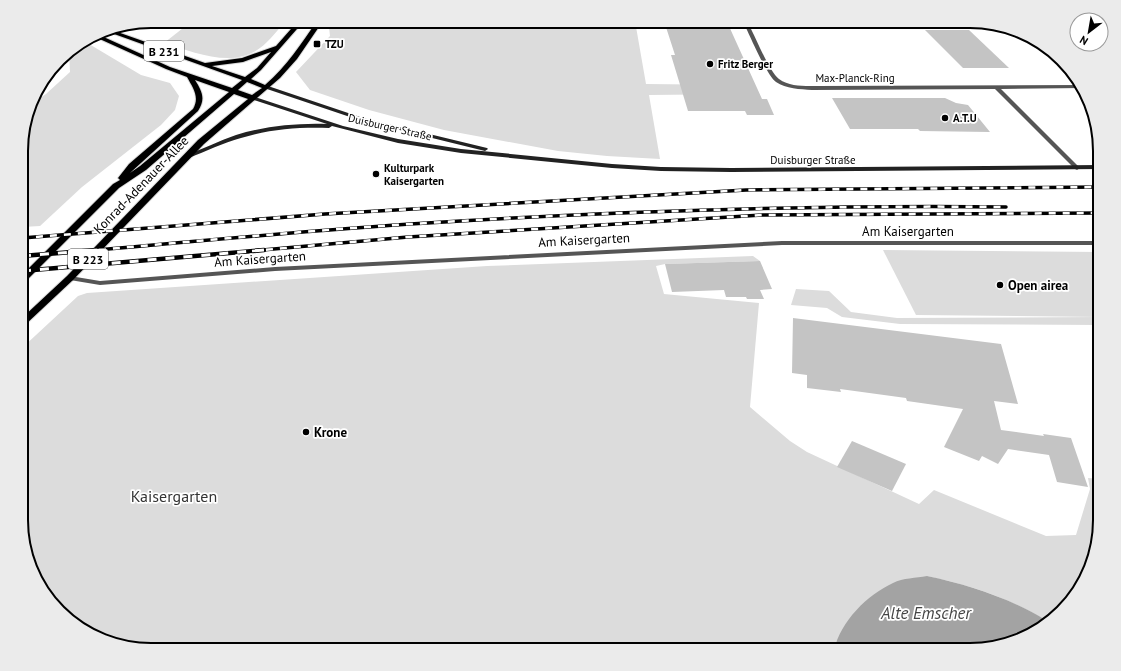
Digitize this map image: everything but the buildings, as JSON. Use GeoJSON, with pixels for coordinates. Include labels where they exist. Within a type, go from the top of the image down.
{"type":"FeatureCollection","features":[{"type":"Feature","properties":{"kind":"main road","name":"B 223"},"geometry":{"type":"LineString","coordinates":[[247,80],[259,69],[295,28]]}},
{"type":"Feature","properties":{"kind":"main road","name":"B 223"},"geometry":{"type":"LineString","coordinates":[[266,88],[294,58],[315,28]]}},
{"type":"Feature","properties":{"kind":"main road","name":"B 231"},"geometry":{"type":"LineString","coordinates":[[115,33],[266,88]]}},
{"type":"Feature","properties":{"kind":"main road","name":"B 231"},"geometry":{"type":"LineString","coordinates":[[102,38],[148,60],[253,98]]}},
{"type":"Feature","properties":{"kind":"main road"},"geometry":{"type":"LineString","coordinates":[[198,63],[225,63],[247,59],[263,54],[285,40]]}},
{"type":"Feature","properties":{"kind":"main road"},"geometry":{"type":"LineString","coordinates":[[116,186],[132,166],[196,110],[200,104],[200,94],[189,75]]}},
{"type":"Feature","properties":{"kind":"main road","name":"Konrad-Adenauer-Allee"},"geometry":{"type":"LineString","coordinates":[[28,274],[116,186],[143,168],[247,80]]}},
{"type":"Feature","properties":{"kind":"main road","name":"Konrad-Adenauer-Allee"},"geometry":{"type":"LineString","coordinates":[[28,317],[70,278],[201,142],[266,88]]}},
{"type":"Feature","properties":{"kind":"main road","name":"Duisburger Straße"},"geometry":{"type":"LineString","coordinates":[[266,88],[361,119],[461,144],[527,157]]}},
{"type":"Feature","properties":{"kind":"main road","name":"Duisburger Straße"},"geometry":{"type":"LineString","coordinates":[[253,98],[341,127],[398,141],[437,148],[612,166],[697,170],[1093,167]]}},
{"type":"Feature","properties":{"kind":"main road"},"geometry":{"type":"LineString","coordinates":[[187,157],[237,137],[263,130],[302,126],[341,127]]}},
{"type":"Feature","properties":{"kind":"street","name":"Max-Planck-Ring"},"geometry":{"type":"LineString","coordinates":[[748,28],[774,77],[779,82],[789,85],[813,88],[1075,87]]}},
{"type":"Feature","properties":{"kind":"street"},"geometry":{"type":"LineString","coordinates":[[996,87],[1077,168]]}},
{"type":"Feature","properties":{"kind":"street","name":"Am Kaisergarten"},"geometry":{"type":"LineString","coordinates":[[70,278],[100,283],[275,269],[782,243],[1093,243]]}},
{"type":"Feature","properties":{"kind":"green space"},"geometry":{"type":"Polygon","coordinates":[[[183,28],[280,28],[260,48],[249,54],[238,57],[213,57],[187,51],[164,43],[183,28]]]}},
{"type":"Feature","properties":{"kind":"green space"},"geometry":{"type":"Polygon","coordinates":[[[329,28],[636,28],[646,84],[740,85],[746,94],[649,95],[660,159],[558,151],[444,130],[369,110],[310,90],[296,72],[330,36],[329,28]]]}},
{"type":"Feature","properties":{"kind":"green space"},"geometry":{"type":"Polygon","coordinates":[[[89,44],[141,75],[170,83],[179,96],[175,110],[161,125],[82,187],[40,226],[28,227],[28,151],[32,119],[40,98],[70,72],[69,60],[89,44]]]}},
{"type":"Feature","properties":{"kind":"green space","name":"Open airea"},"geometry":{"type":"Polygon","coordinates":[[[883,250],[1093,252],[1093,317],[916,315],[883,250]]]}},
{"type":"Feature","properties":{"kind":"green space","name":"Kaisergarten"},"geometry":{"type":"Polygon","coordinates":[[[753,256],[760,261],[665,264],[656,266],[664,294],[759,303],[750,407],[790,441],[807,452],[919,504],[934,490],[1046,536],[1076,535],[1090,489],[1088,478],[1093,478],[1093,528],[1091,544],[1077,582],[1068,595],[1044,619],[989,593],[927,576],[836,643],[135,642],[119,639],[89,627],[70,612],[49,588],[35,560],[29,536],[28,342],[78,296],[87,293],[487,266],[753,256]]]}},
{"type":"Feature","properties":{"kind":"green space"},"geometry":{"type":"Polygon","coordinates":[[[796,289],[829,291],[851,312],[897,318],[1093,317],[1093,325],[900,324],[842,317],[827,308],[791,305],[796,289]]]}},
{"type":"Feature","properties":{"kind":"water","name":"Alte Emscher"},"geometry":{"type":"Polygon","coordinates":[[[927,576],[974,588],[1004,599],[1044,619],[1032,627],[1017,634],[1002,639],[978,643],[836,643],[849,619],[856,610],[883,588],[905,579],[927,576]]]}},
{"type":"Feature","properties":{"kind":"railway"},"geometry":{"type":"LineString","coordinates":[[28,238],[325,214],[746,190],[1093,187]]}},
{"type":"Feature","properties":{"kind":"railway"},"geometry":{"type":"LineString","coordinates":[[90,251],[342,229],[572,215],[789,208],[1006,207]]}},
{"type":"Feature","properties":{"kind":"railway"},"geometry":{"type":"LineString","coordinates":[[252,251],[408,237],[762,215],[1093,213]]}},
{"type":"Feature","properties":{"kind":"railway"},"geometry":{"type":"LineString","coordinates":[[90,251],[97,250]]}},
{"type":"Feature","properties":{"kind":"railway"},"geometry":{"type":"LineString","coordinates":[[28,270],[264,250]]}},
{"type":"Feature","properties":{"kind":"railway"},"geometry":{"type":"LineString","coordinates":[[85,251],[90,251]]}},
{"type":"Feature","properties":{"kind":"railway"},"geometry":{"type":"LineString","coordinates":[[28,256],[90,251]]}},
{"type":"Feature","properties":{"kind":"place","name":"TZU"},"geometry":{"type":"Point","coordinates":[317,44]}},
{"type":"Feature","properties":{"kind":"place","name":"Fritz Berger"},"geometry":{"type":"Point","coordinates":[710,64]}},
{"type":"Feature","properties":{"kind":"place","name":"A.T.U"},"geometry":{"type":"Point","coordinates":[945,118]}},
{"type":"Feature","properties":{"kind":"place","name":"Kulturpark Kaisergarten"},"geometry":{"type":"Point","coordinates":[376,174]}},
{"type":"Feature","properties":{"kind":"place","name":"Open airea"},"geometry":{"type":"Point","coordinates":[1000,285]}},
{"type":"Feature","properties":{"kind":"place","name":"Krone"},"geometry":{"type":"Point","coordinates":[306,432]}}]}
